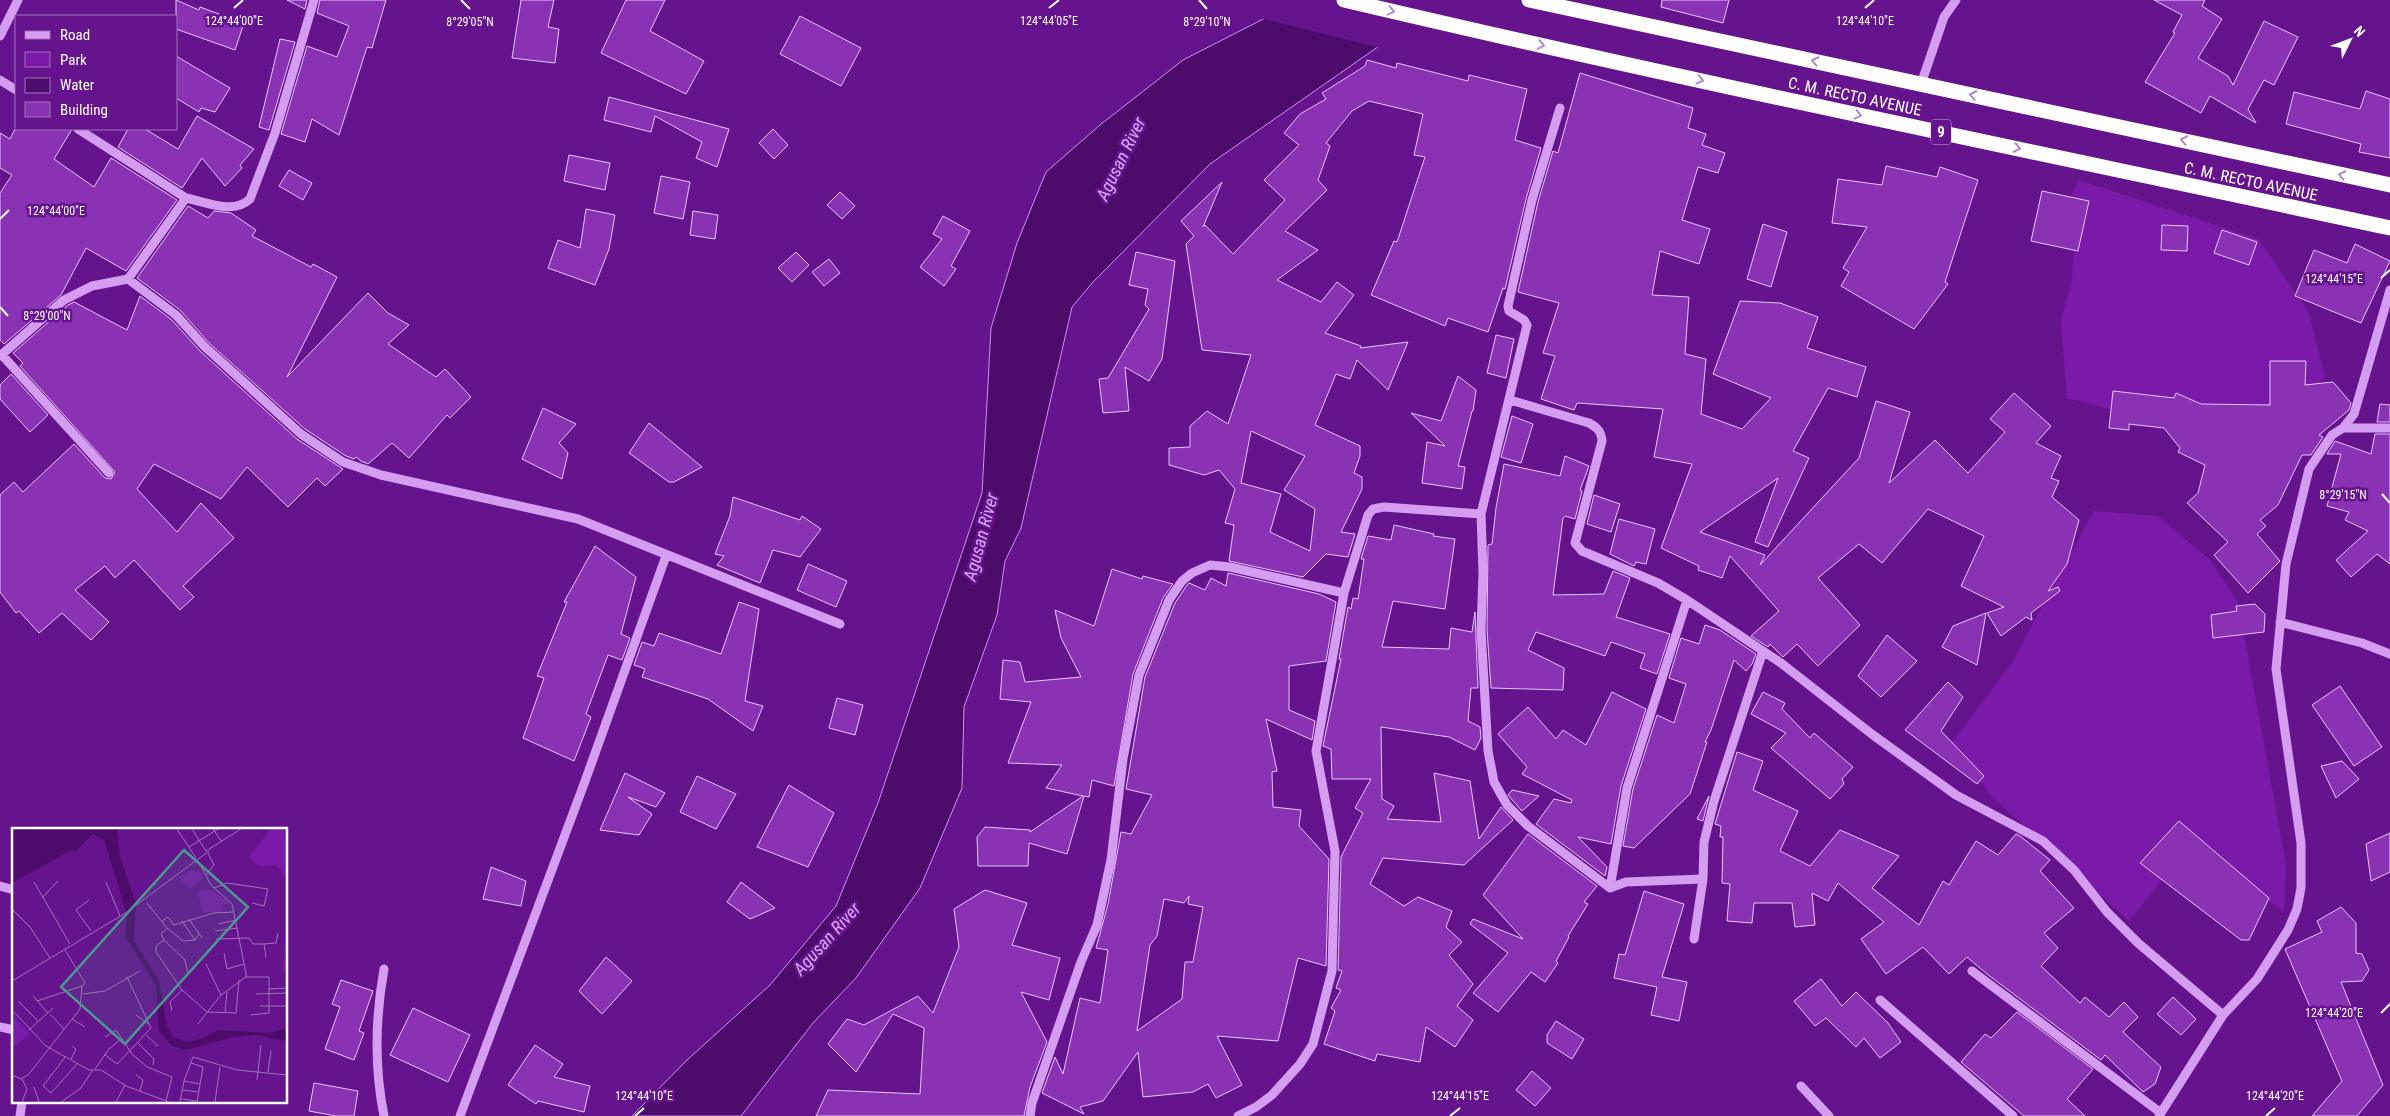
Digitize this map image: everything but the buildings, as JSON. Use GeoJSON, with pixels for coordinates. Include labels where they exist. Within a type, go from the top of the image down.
{"type":"FeatureCollection","features":[{"type":"Feature","properties":{"kind":"highway","name":"C. M. RECTO AVENUE"},"geometry":{"type":"LineString","coordinates":[[1344,0],[1493,35],[2390,228]]}},
{"type":"Feature","properties":{"kind":"highway","name":"C. M. RECTO AVENUE"},"geometry":{"type":"LineString","coordinates":[[1529,0],[2390,185]]}},
{"type":"Feature","properties":{"kind":"street"},"geometry":{"type":"LineString","coordinates":[[0,36],[18,0]]}},
{"type":"Feature","properties":{"kind":"street"},"geometry":{"type":"LineString","coordinates":[[80,130],[186,198],[234,207],[242,206],[250,199],[259,182],[276,133],[314,0]]}},
{"type":"Feature","properties":{"kind":"street"},"geometry":{"type":"LineString","coordinates":[[1921,84],[1944,17],[1956,0]]}},
{"type":"Feature","properties":{"kind":"street"},"geometry":{"type":"LineString","coordinates":[[0,80],[15,89]]}},
{"type":"Feature","properties":{"kind":"street"},"geometry":{"type":"LineString","coordinates":[[1560,108],[1532,200],[1508,306],[1509,311],[1524,320],[1527,325],[1510,400],[1490,471],[1482,514],[1483,573],[1481,630],[1488,751],[1494,782],[1507,805],[1523,821],[1610,888]]}},
{"type":"Feature","properties":{"kind":"street"},"geometry":{"type":"LineString","coordinates":[[109,473],[1,355],[64,300],[92,286],[128,279],[186,198]]}},
{"type":"Feature","properties":{"kind":"street"},"geometry":{"type":"LineString","coordinates":[[128,279],[176,315],[204,346],[301,434],[332,457],[381,476],[578,519],[666,556],[840,624]]}},
{"type":"Feature","properties":{"kind":"street"},"geometry":{"type":"LineString","coordinates":[[1972,971],[2160,1114],[2223,1015],[2257,979],[2288,930],[2297,909],[2301,888],[2301,843],[2276,669],[2286,564],[2309,469],[2332,435],[2343,428],[2354,414],[2390,290]]}},
{"type":"Feature","properties":{"kind":"street"},"geometry":{"type":"LineString","coordinates":[[1510,400],[1589,423],[1597,427],[1602,434],[1601,447],[1577,533],[1575,543],[1577,547],[1595,558],[1658,583],[1687,600],[1781,663],[1873,735],[1956,795],[2043,841],[2069,865],[2107,912],[2138,943],[2223,1015]]}},
{"type":"Feature","properties":{"kind":"street"},"geometry":{"type":"LineString","coordinates":[[2343,428],[2390,428]]}},
{"type":"Feature","properties":{"kind":"street"},"geometry":{"type":"LineString","coordinates":[[1238,1116],[1256,1107],[1272,1095],[1300,1064],[1313,1044],[1332,971],[1335,851],[1316,751],[1344,593],[1368,515],[1373,509],[1384,507],[1482,514]]}},
{"type":"Feature","properties":{"kind":"street"},"geometry":{"type":"LineString","coordinates":[[460,1116],[584,784],[666,556]]}},
{"type":"Feature","properties":{"kind":"street"},"geometry":{"type":"LineString","coordinates":[[1030,1116],[1032,1103],[1081,962],[1097,925],[1111,860],[1123,759],[1139,675],[1170,600],[1182,581],[1192,572],[1210,565],[1230,567],[1344,593]]}},
{"type":"Feature","properties":{"kind":"street"},"geometry":{"type":"LineString","coordinates":[[1610,888],[1629,780],[1687,600]]}},
{"type":"Feature","properties":{"kind":"street"},"geometry":{"type":"LineString","coordinates":[[2280,622],[2362,644],[2390,654]]}},
{"type":"Feature","properties":{"kind":"street"},"geometry":{"type":"LineString","coordinates":[[1694,939],[1703,879],[1704,842],[1714,800],[1763,651]]}},
{"type":"Feature","properties":{"kind":"street"},"geometry":{"type":"LineString","coordinates":[[1610,888],[1626,882],[1703,879]]}},
{"type":"Feature","properties":{"kind":"street"},"geometry":{"type":"LineString","coordinates":[[384,968],[379,998],[375,1052],[384,1116]]}},
{"type":"Feature","properties":{"kind":"street"},"geometry":{"type":"LineString","coordinates":[[1880,1000],[2013,1116]]}},
{"type":"Feature","properties":{"kind":"street"},"geometry":{"type":"LineString","coordinates":[[1801,1086],[1829,1116]]}},
{"type":"Feature","properties":{"kind":"green space"},"geometry":{"type":"Polygon","coordinates":[[[2079,180],[2258,239],[2308,311],[2325,377],[2290,418],[2125,413],[2067,398],[2061,321],[2072,280],[2074,244],[2070,199],[2079,180]]]}},
{"type":"Feature","properties":{"kind":"green space"},"geometry":{"type":"Polygon","coordinates":[[[2094,511],[2158,516],[2209,559],[2238,602],[2286,864],[2284,912],[2192,843],[2129,921],[1992,797],[1951,744],[2011,664],[2094,511]]]}},
{"type":"Feature","properties":{"kind":"water","name":"Agusan River"},"geometry":{"type":"Polygon","coordinates":[[[1273,14],[1382,44],[1210,164],[1093,282],[1072,307],[1021,528],[1005,561],[997,615],[964,707],[962,788],[920,888],[856,978],[813,1023],[741,1116],[632,1116],[687,1060],[770,985],[836,906],[878,803],[982,493],[991,328],[1017,243],[1046,172],[1100,125],[1183,60],[1273,14]]]}},
{"type":"Feature","properties":{"kind":"pier"},"geometry":{"type":"Polygon","coordinates":[[[1274,0],[1464,0],[1380,48],[1260,18],[1271,12],[1274,0]]]}}]}
